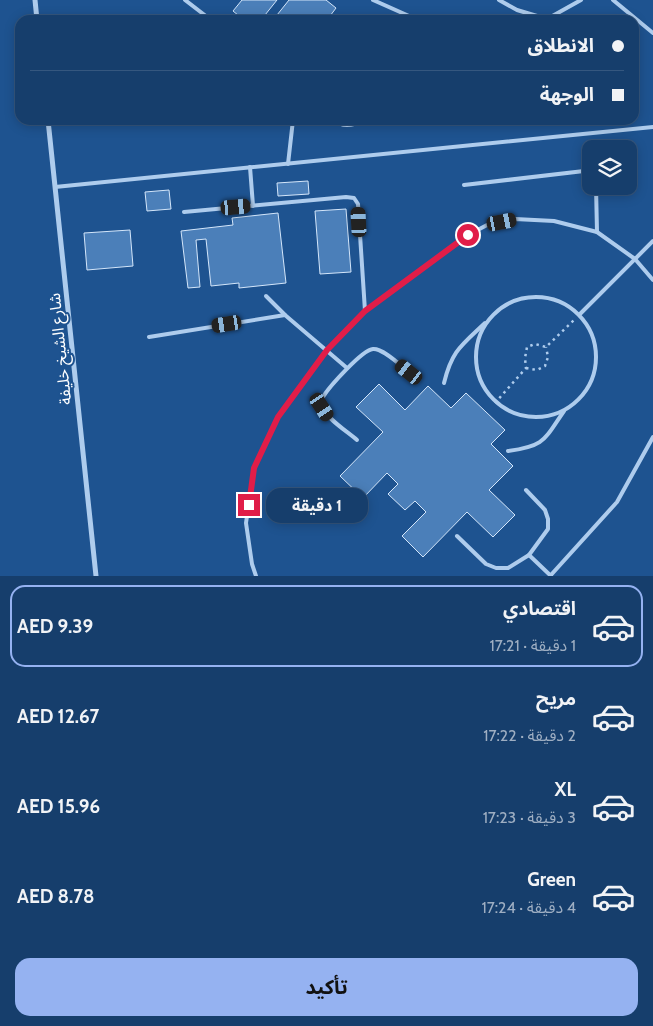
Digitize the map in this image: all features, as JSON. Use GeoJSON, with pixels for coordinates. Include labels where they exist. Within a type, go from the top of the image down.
{"type":"FeatureCollection","features":[{"type":"Feature","properties":{"kind":"street"},"geometry":{"type":"LineString","coordinates":[[35,0],[36,15]]}},
{"type":"Feature","properties":{"kind":"street","name":"شارع الشيخ خليفة"},"geometry":{"type":"LineString","coordinates":[[49,125],[96,576]]}},
{"type":"Feature","properties":{"kind":"lane"},"geometry":{"type":"LineString","coordinates":[[185,0],[204,15]]}},
{"type":"Feature","properties":{"kind":"lane"},"geometry":{"type":"LineString","coordinates":[[373,0],[407,15]]}},
{"type":"Feature","properties":{"kind":"lane"},"geometry":{"type":"LineString","coordinates":[[499,0],[517,10],[534,15]]}},
{"type":"Feature","properties":{"kind":"lane"},"geometry":{"type":"LineString","coordinates":[[554,15],[581,0]]}},
{"type":"Feature","properties":{"kind":"lane"},"geometry":{"type":"LineString","coordinates":[[613,0],[631,15]]}},
{"type":"Feature","properties":{"kind":"lane"},"geometry":{"type":"LineString","coordinates":[[639,21],[653,33]]}},
{"type":"Feature","properties":{"kind":"lane"},"geometry":{"type":"LineString","coordinates":[[288,164],[292,125]]}},
{"type":"Feature","properties":{"kind":"lane"},"geometry":{"type":"LineString","coordinates":[[55,187],[653,127]]}},
{"type":"Feature","properties":{"kind":"lane"},"geometry":{"type":"LineString","coordinates":[[250,167],[253,206]]}},
{"type":"Feature","properties":{"kind":"lane"},"geometry":{"type":"LineString","coordinates":[[464,185],[582,171]]}},
{"type":"Feature","properties":{"kind":"lane"},"geometry":{"type":"LineString","coordinates":[[596,195],[597,232]]}},
{"type":"Feature","properties":{"kind":"lane"},"geometry":{"type":"LineString","coordinates":[[184,212],[346,197],[354,198],[358,204],[365,311]]}},
{"type":"Feature","properties":{"kind":"lane"},"geometry":{"type":"LineString","coordinates":[[256,576],[252,564],[246,523],[254,468],[278,417],[327,350],[365,311],[468,235],[489,224],[515,219],[554,222],[597,232],[635,259],[653,280]]}},
{"type":"Feature","properties":{"kind":"lane"},"geometry":{"type":"LineString","coordinates":[[580,314],[653,241]]}},
{"type":"Feature","properties":{"kind":"lane"},"geometry":{"type":"LineString","coordinates":[[266,296],[285,315],[347,368]]}},
{"type":"Feature","properties":{"kind":"lane"},"geometry":{"type":"LineString","coordinates":[[444,383],[448,364],[458,348],[506,304],[532,296],[558,300],[580,314],[594,338],[596,366],[586,392],[564,411],[544,440],[534,446],[508,451]]}},
{"type":"Feature","properties":{"kind":"lane"},"geometry":{"type":"LineString","coordinates":[[149,337],[285,315]]}},
{"type":"Feature","properties":{"kind":"lane"},"geometry":{"type":"LineString","coordinates":[[486,321],[477,342],[475,364],[482,385],[495,403],[516,415],[541,418],[564,411]]}},
{"type":"Feature","properties":{"kind":"lane"},"geometry":{"type":"LineString","coordinates":[[357,440],[327,415],[322,407],[322,398],[347,368],[368,350],[375,348],[384,352],[409,372]]}},
{"type":"Feature","properties":{"kind":"lane"},"geometry":{"type":"LineString","coordinates":[[529,555],[550,576],[617,502],[653,437]]}},
{"type":"Feature","properties":{"kind":"lane"},"geometry":{"type":"LineString","coordinates":[[457,536],[486,564],[496,568],[508,568],[529,555],[548,529],[548,519],[545,510],[526,490]]}},
{"type":"Feature","properties":{"kind":"path"},"geometry":{"type":"LineString","coordinates":[[546,347],[580,314]]}},
{"type":"Feature","properties":{"kind":"path"},"geometry":{"type":"LineString","coordinates":[[526,368],[524,358],[527,348],[535,344],[546,347]]}},
{"type":"Feature","properties":{"kind":"path"},"geometry":{"type":"LineString","coordinates":[[526,368],[537,370],[545,366],[548,357],[546,347]]}},
{"type":"Feature","properties":{"kind":"path"},"geometry":{"type":"LineString","coordinates":[[495,403],[526,368]]}},
{"type":"Feature","properties":{"kind":"building"},"geometry":{"type":"Polygon","coordinates":[[[242,0],[277,0],[265,15],[238,15],[233,11],[242,0]]]}},
{"type":"Feature","properties":{"kind":"building"},"geometry":{"type":"Polygon","coordinates":[[[289,0],[326,0],[336,8],[331,15],[277,15],[289,0]]]}},
{"type":"Feature","properties":{"kind":"building"},"geometry":{"type":"Polygon","coordinates":[[[308,181],[309,194],[278,196],[277,183],[308,181]]]}},
{"type":"Feature","properties":{"kind":"building"},"geometry":{"type":"Polygon","coordinates":[[[169,190],[171,209],[147,211],[145,192],[169,190]]]}},
{"type":"Feature","properties":{"kind":"building"},"geometry":{"type":"Polygon","coordinates":[[[346,209],[351,272],[320,274],[315,211],[346,209]]]}},
{"type":"Feature","properties":{"kind":"building"},"geometry":{"type":"Polygon","coordinates":[[[278,213],[286,283],[239,288],[239,283],[211,286],[206,239],[196,240],[200,287],[188,288],[181,231],[233,225],[232,218],[278,213]]]}},
{"type":"Feature","properties":{"kind":"building"},"geometry":{"type":"Polygon","coordinates":[[[130,230],[133,266],[87,270],[84,233],[130,230]]]}},
{"type":"Feature","properties":{"kind":"building"},"geometry":{"type":"Polygon","coordinates":[[[379,384],[405,410],[428,386],[451,408],[466,393],[505,430],[491,444],[513,466],[489,490],[515,515],[493,537],[467,512],[423,557],[402,536],[426,512],[415,501],[405,510],[388,494],[398,484],[387,473],[363,498],[340,476],[383,432],[356,407],[379,384]]]}},
{"type":"Feature","properties":{"kind":"route"},"geometry":{"type":"LineString","coordinates":[[249,505],[254,468],[278,417],[327,350],[365,311],[468,235]]}}]}
